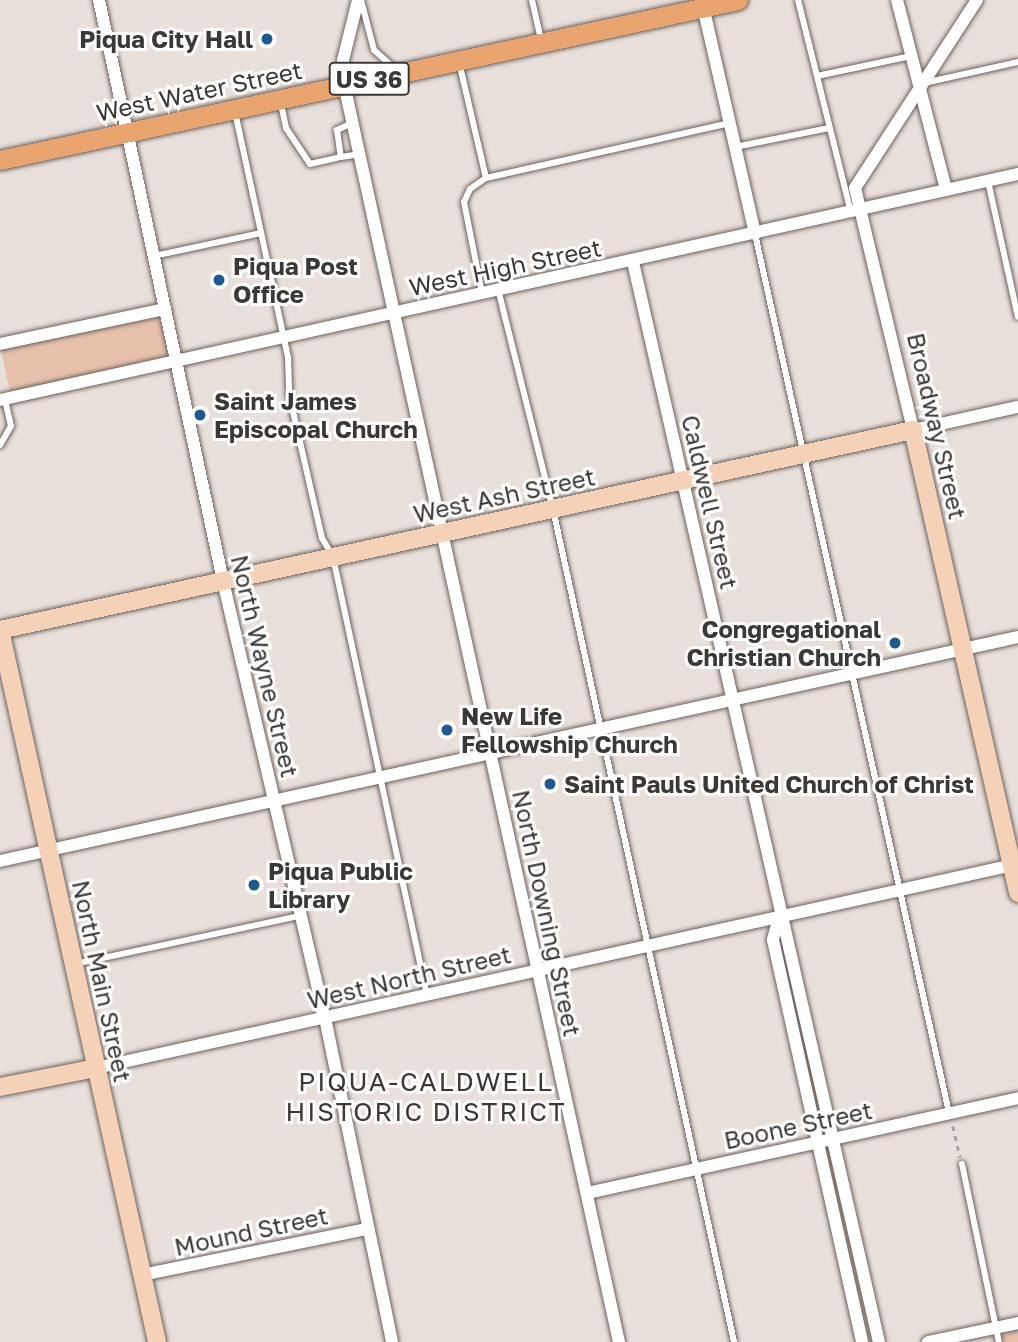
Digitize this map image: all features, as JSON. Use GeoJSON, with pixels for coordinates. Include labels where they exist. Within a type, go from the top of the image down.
{"type":"FeatureCollection","features":[{"type":"Feature","properties":{"kind":"main road","name":"West Water Street"},"geometry":{"type":"LineString","coordinates":[[0,160],[542,42],[703,4],[738,0]]}},
{"type":"Feature","properties":{"kind":"street","name":"North Wayne Street"},"geometry":{"type":"LineString","coordinates":[[99,0],[223,581],[299,916],[325,1017],[392,1342]]}},
{"type":"Feature","properties":{"kind":"street","name":"North Downing Street"},"geometry":{"type":"LineString","coordinates":[[359,0],[343,60],[344,84],[619,1342]]}},
{"type":"Feature","properties":{"kind":"street"},"geometry":{"type":"LineString","coordinates":[[897,0],[946,189]]}},
{"type":"Feature","properties":{"kind":"street","name":"Broadway Street"},"geometry":{"type":"LineString","coordinates":[[976,0],[855,188],[857,211],[914,430],[963,650],[1015,864],[1018,893]]}},
{"type":"Feature","properties":{"kind":"street"},"geometry":{"type":"LineString","coordinates":[[703,4],[755,234]]}},
{"type":"Feature","properties":{"kind":"street","name":"West High Street"},"geometry":{"type":"LineString","coordinates":[[2,399],[1018,174]]}},
{"type":"Feature","properties":{"kind":"street","name":"Caldwell Street"},"geometry":{"type":"LineString","coordinates":[[633,261],[734,700],[779,917],[790,937],[879,1342]]}},
{"type":"Feature","properties":{"kind":"street"},"geometry":{"type":"LineString","coordinates":[[0,344],[165,309]]}},
{"type":"Feature","properties":{"kind":"street","name":"West Ash Street"},"geometry":{"type":"LineString","coordinates":[[0,630],[1018,407]]}},
{"type":"Feature","properties":{"kind":"street","name":"North Main Street"},"geometry":{"type":"LineString","coordinates":[[0,630],[157,1342]]}},
{"type":"Feature","properties":{"kind":"street"},"geometry":{"type":"LineString","coordinates":[[0,861],[1018,637]]}},
{"type":"Feature","properties":{"kind":"street","name":"West North Street"},"geometry":{"type":"LineString","coordinates":[[96,1068],[1015,864]]}},
{"type":"Feature","properties":{"kind":"street","name":"Caldwell Street"},"geometry":{"type":"LineString","coordinates":[[779,917],[773,940],[862,1342]]}},
{"type":"Feature","properties":{"kind":"street"},"geometry":{"type":"LineString","coordinates":[[0,1087],[96,1068]]}},
{"type":"Feature","properties":{"kind":"street","name":"Boone Street"},"geometry":{"type":"LineString","coordinates":[[587,1193],[1018,1098]]}},
{"type":"Feature","properties":{"kind":"street","name":"Mound Street"},"geometry":{"type":"LineString","coordinates":[[142,1275],[367,1229]]}},
{"type":"Feature","properties":{"kind":"street"},"geometry":{"type":"LineString","coordinates":[[928,1342],[1018,1323]]}},
{"type":"Feature","properties":{"kind":"lane"},"geometry":{"type":"LineString","coordinates":[[359,0],[374,50],[401,72]]}},
{"type":"Feature","properties":{"kind":"lane"},"geometry":{"type":"LineString","coordinates":[[532,0],[542,42]]}},
{"type":"Feature","properties":{"kind":"lane"},"geometry":{"type":"LineString","coordinates":[[798,0],[830,128],[857,211]]}},
{"type":"Feature","properties":{"kind":"lane"},"geometry":{"type":"LineString","coordinates":[[817,76],[912,56]]}},
{"type":"Feature","properties":{"kind":"lane"},"geometry":{"type":"LineString","coordinates":[[458,60],[486,178]]}},
{"type":"Feature","properties":{"kind":"lane"},"geometry":{"type":"LineString","coordinates":[[920,84],[1018,62]]}},
{"type":"Feature","properties":{"kind":"lane"},"geometry":{"type":"LineString","coordinates":[[280,98],[286,128],[310,164],[359,154]]}},
{"type":"Feature","properties":{"kind":"lane"},"geometry":{"type":"LineString","coordinates":[[235,109],[283,335],[289,394],[322,538],[333,557],[383,777],[427,995]]}},
{"type":"Feature","properties":{"kind":"lane"},"geometry":{"type":"LineString","coordinates":[[482,293],[464,202],[470,189],[486,178],[730,122]]}},
{"type":"Feature","properties":{"kind":"lane"},"geometry":{"type":"LineString","coordinates":[[341,157],[337,130],[352,123]]}},
{"type":"Feature","properties":{"kind":"lane"},"geometry":{"type":"LineString","coordinates":[[735,147],[830,128]]}},
{"type":"Feature","properties":{"kind":"lane"},"geometry":{"type":"LineString","coordinates":[[988,181],[1015,293],[1018,317]]}},
{"type":"Feature","properties":{"kind":"lane"},"geometry":{"type":"LineString","coordinates":[[154,256],[261,233]]}},
{"type":"Feature","properties":{"kind":"lane"},"geometry":{"type":"LineString","coordinates":[[755,234],[849,674],[949,1113]]}},
{"type":"Feature","properties":{"kind":"lane"},"geometry":{"type":"LineString","coordinates":[[498,289],[553,509],[598,730],[734,1342]]}},
{"type":"Feature","properties":{"kind":"lane"},"geometry":{"type":"LineString","coordinates":[[0,445],[11,426],[2,399]]}},
{"type":"Feature","properties":{"kind":"lane"},"geometry":{"type":"LineString","coordinates":[[74,965],[299,916]]}},
{"type":"Feature","properties":{"kind":"lane"},"geometry":{"type":"LineString","coordinates":[[962,1164],[999,1342]]}},
{"type":"Feature","properties":{"kind":"path"},"geometry":{"type":"LineString","coordinates":[[949,1113],[962,1164]]}},
{"type":"Feature","properties":{"kind":"shaded area"},"geometry":{"type":"Polygon","coordinates":[[[165,309],[176,361],[11,396],[0,344],[165,309]]]}},
{"type":"Feature","properties":{"kind":"shaded area"},"geometry":{"type":"Polygon","coordinates":[[[1018,1323],[1018,1342],[999,1342],[996,1328],[1018,1323]]]}},
{"type":"Feature","properties":{"kind":"place","name":"Piqua City Hall"},"geometry":{"type":"Point","coordinates":[267,39]}},
{"type":"Feature","properties":{"kind":"place","name":"Piqua Post Office"},"geometry":{"type":"Point","coordinates":[219,280]}},
{"type":"Feature","properties":{"kind":"place","name":"Saint James Episcopal Church"},"geometry":{"type":"Point","coordinates":[200,415]}},
{"type":"Feature","properties":{"kind":"place","name":"Congregational Christian Church"},"geometry":{"type":"Point","coordinates":[895,643]}},
{"type":"Feature","properties":{"kind":"place","name":"New Life Fellowship Church"},"geometry":{"type":"Point","coordinates":[447,730]}},
{"type":"Feature","properties":{"kind":"place","name":"Saint Pauls United Church of Christ"},"geometry":{"type":"Point","coordinates":[550,784]}},
{"type":"Feature","properties":{"kind":"place","name":"Piqua Public Library"},"geometry":{"type":"Point","coordinates":[254,885]}},
{"type":"Feature","properties":{"kind":"district","name":"PIQUA-CALDWELL HISTORIC DISTRICT"},"geometry":{"type":"Point","coordinates":[426,1097]}}]}
